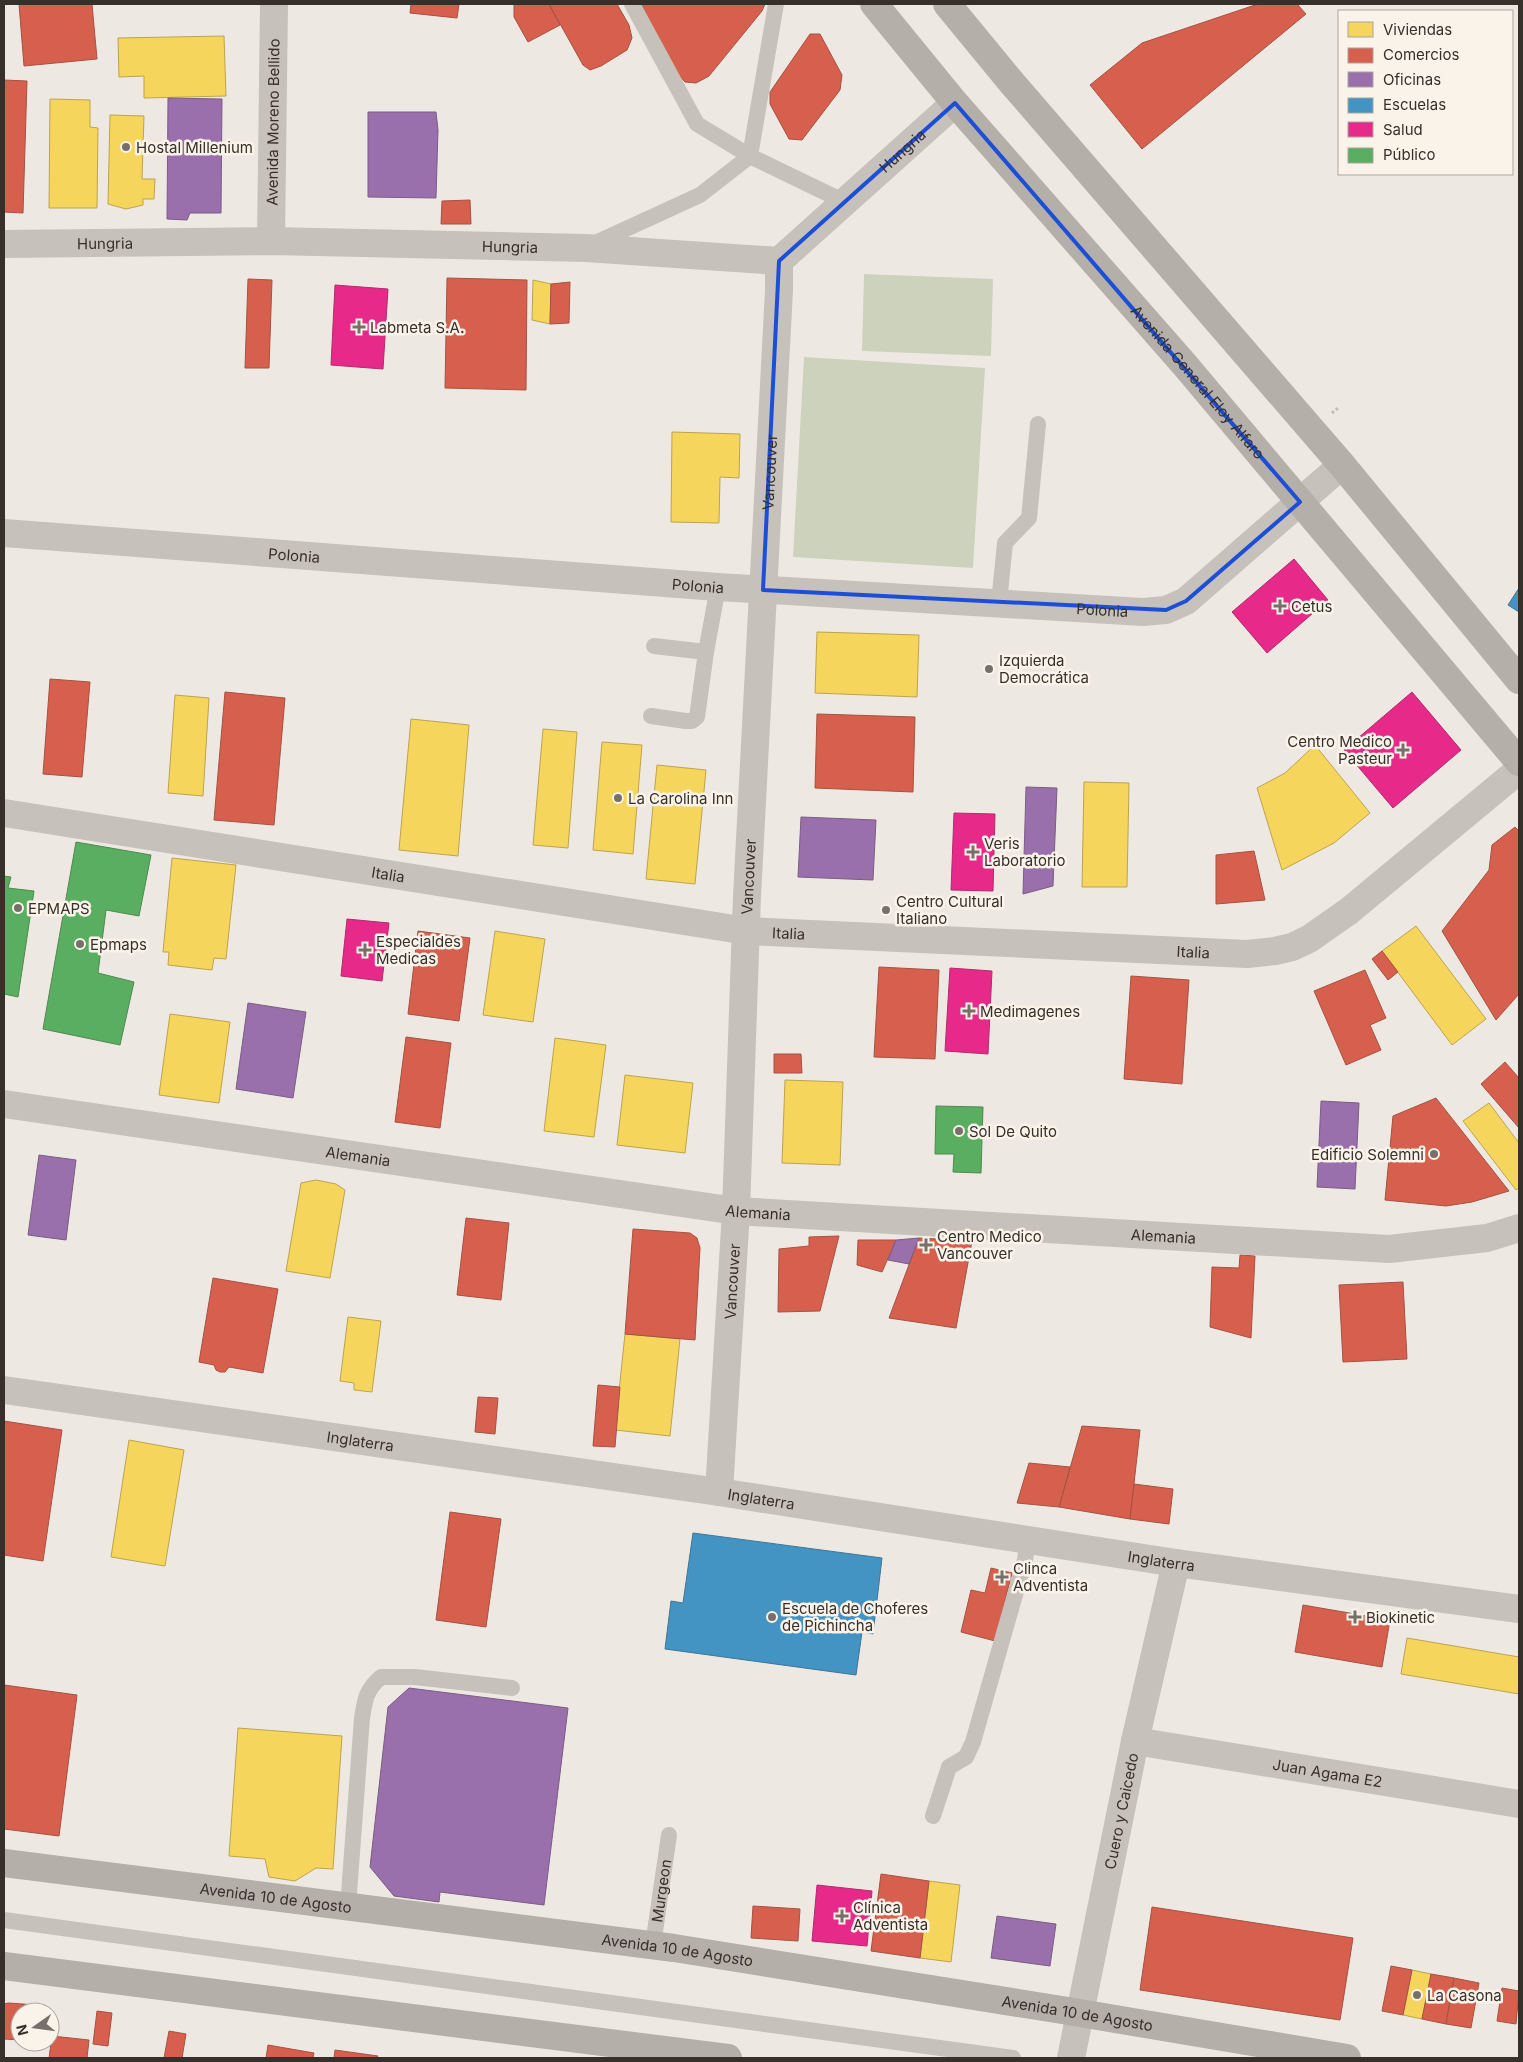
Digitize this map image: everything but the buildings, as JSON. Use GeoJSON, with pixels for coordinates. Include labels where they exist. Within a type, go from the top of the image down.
{"type":"FeatureCollection","features":[{"type":"Feature","properties":{"kind":"main road","name":"Avenida General Eloy Alfaro"},"geometry":{"type":"LineString","coordinates":[[874,4],[955,103],[1184,364],[1519,762]]}},
{"type":"Feature","properties":{"kind":"main road"},"geometry":{"type":"LineString","coordinates":[[947,4],[1012,83],[1342,465],[1519,680]]}},
{"type":"Feature","properties":{"kind":"main road","name":"Avenida 10 de Agosto"},"geometry":{"type":"LineString","coordinates":[[4,1864],[653,1945],[1080,2013],[1347,2058]]}},
{"type":"Feature","properties":{"kind":"main road"},"geometry":{"type":"LineString","coordinates":[[4,1966],[657,2053],[728,2058]]}},
{"type":"Feature","properties":{"kind":"street","name":"Avenida Moreno Bellido"},"geometry":{"type":"LineString","coordinates":[[271,242],[274,4]]}},
{"type":"Feature","properties":{"kind":"street","name":"Hungria"},"geometry":{"type":"LineString","coordinates":[[4,244],[271,242],[586,248],[779,261],[955,103]]}},
{"type":"Feature","properties":{"kind":"street","name":"Vancouver"},"geometry":{"type":"LineString","coordinates":[[719,1492],[736,1211],[747,931],[779,261]]}},
{"type":"Feature","properties":{"kind":"street","name":"Polonia"},"geometry":{"type":"LineString","coordinates":[[4,534],[718,587],[1143,612],[1166,610],[1186,600],[1342,465]]}},
{"type":"Feature","properties":{"kind":"street","name":"Italia"},"geometry":{"type":"LineString","coordinates":[[4,813],[747,931],[1247,954],[1292,947],[1349,912],[1519,770]]}},
{"type":"Feature","properties":{"kind":"street","name":"Alemania"},"geometry":{"type":"LineString","coordinates":[[4,1104],[736,1211],[1389,1249],[1487,1238],[1519,1228]]}},
{"type":"Feature","properties":{"kind":"street","name":"Inglaterra"},"geometry":{"type":"LineString","coordinates":[[4,1390],[719,1492],[1176,1563],[1519,1610]]}},
{"type":"Feature","properties":{"kind":"street","name":"Cuero y Caicedo"},"geometry":{"type":"LineString","coordinates":[[1071,2058],[1135,1741],[1176,1563]]}},
{"type":"Feature","properties":{"kind":"street","name":"Juan Agama E2"},"geometry":{"type":"LineString","coordinates":[[1135,1741],[1519,1804]]}},
{"type":"Feature","properties":{"kind":"lane"},"geometry":{"type":"LineString","coordinates":[[632,4],[697,124],[750,156],[845,202]]}},
{"type":"Feature","properties":{"kind":"lane"},"geometry":{"type":"LineString","coordinates":[[586,248],[700,195],[750,156],[776,4]]}},
{"type":"Feature","properties":{"kind":"lane"},"geometry":{"type":"LineString","coordinates":[[999,603],[1005,543],[1029,518],[1038,424]]}},
{"type":"Feature","properties":{"kind":"lane"},"geometry":{"type":"LineString","coordinates":[[650,716],[686,721],[692,721],[696,717],[718,587]]}},
{"type":"Feature","properties":{"kind":"lane"},"geometry":{"type":"LineString","coordinates":[[654,646],[706,652]]}},
{"type":"Feature","properties":{"kind":"lane"},"geometry":{"type":"LineString","coordinates":[[933,1816],[949,1767],[966,1757],[973,1742],[1025,1560],[1028,1540]]}},
{"type":"Feature","properties":{"kind":"lane"},"geometry":{"type":"LineString","coordinates":[[348,1907],[362,1718],[365,1700],[371,1686],[381,1677],[415,1677],[512,1688]]}},
{"type":"Feature","properties":{"kind":"lane","name":"Murgeon"},"geometry":{"type":"LineString","coordinates":[[653,1945],[669,1835]]}},
{"type":"Feature","properties":{"kind":"lane"},"geometry":{"type":"LineString","coordinates":[[4,1920],[1013,2058]]}},
{"type":"Feature","properties":{"kind":"highlighted area"},"geometry":{"type":"Polygon","coordinates":[[[955,103],[1300,502],[1186,601],[1166,610],[763,590],[779,261],[955,103]]]}},
{"type":"Feature","properties":{"kind":"green space"},"geometry":{"type":"Polygon","coordinates":[[[864,274],[993,279],[991,356],[862,351],[864,274]]]}},
{"type":"Feature","properties":{"kind":"green space"},"geometry":{"type":"Polygon","coordinates":[[[804,357],[985,368],[973,568],[793,557],[804,357]]]}},
{"type":"Feature","properties":{"kind":"place","name":"Hostal Millenium"},"geometry":{"type":"Point","coordinates":[126,147]}},
{"type":"Feature","properties":{"kind":"place","name":"Labmeta S.A."},"geometry":{"type":"Point","coordinates":[359,327]}},
{"type":"Feature","properties":{"kind":"place","name":"Cetus"},"geometry":{"type":"Point","coordinates":[1280,606]}},
{"type":"Feature","properties":{"kind":"place","name":"Izquierda Democrática"},"geometry":{"type":"Point","coordinates":[989,669]}},
{"type":"Feature","properties":{"kind":"place","name":"Centro Medico Pasteur"},"geometry":{"type":"Point","coordinates":[1403,750]}},
{"type":"Feature","properties":{"kind":"place","name":"La Carolina Inn"},"geometry":{"type":"Point","coordinates":[618,798]}},
{"type":"Feature","properties":{"kind":"place","name":"Veris Laboratorio"},"geometry":{"type":"Point","coordinates":[973,852]}},
{"type":"Feature","properties":{"kind":"place","name":"EPMAPS"},"geometry":{"type":"Point","coordinates":[18,908]}},
{"type":"Feature","properties":{"kind":"place","name":"Centro Cultural Italiano"},"geometry":{"type":"Point","coordinates":[886,910]}},
{"type":"Feature","properties":{"kind":"place","name":"Epmaps"},"geometry":{"type":"Point","coordinates":[80,944]}},
{"type":"Feature","properties":{"kind":"place","name":"Especialdes Medicas"},"geometry":{"type":"Point","coordinates":[365,950]}},
{"type":"Feature","properties":{"kind":"place","name":"Medimagenes"},"geometry":{"type":"Point","coordinates":[969,1011]}},
{"type":"Feature","properties":{"kind":"place","name":"Sol De Quito"},"geometry":{"type":"Point","coordinates":[959,1131]}},
{"type":"Feature","properties":{"kind":"place","name":"Edificio Solemni"},"geometry":{"type":"Point","coordinates":[1434,1154]}},
{"type":"Feature","properties":{"kind":"place","name":"Centro Medico Vancouver"},"geometry":{"type":"Point","coordinates":[926,1245]}},
{"type":"Feature","properties":{"kind":"place","name":"Clinca Adventista"},"geometry":{"type":"Point","coordinates":[1002,1577]}},
{"type":"Feature","properties":{"kind":"place","name":"Escuela de Choferes de Pichincha"},"geometry":{"type":"Point","coordinates":[772,1617]}},
{"type":"Feature","properties":{"kind":"place","name":"Biokinetic"},"geometry":{"type":"Point","coordinates":[1355,1617]}},
{"type":"Feature","properties":{"kind":"place","name":"Clínica Adventista"},"geometry":{"type":"Point","coordinates":[842,1916]}},
{"type":"Feature","properties":{"kind":"place","name":"La Casona"},"geometry":{"type":"Point","coordinates":[1417,1995]}}]}
